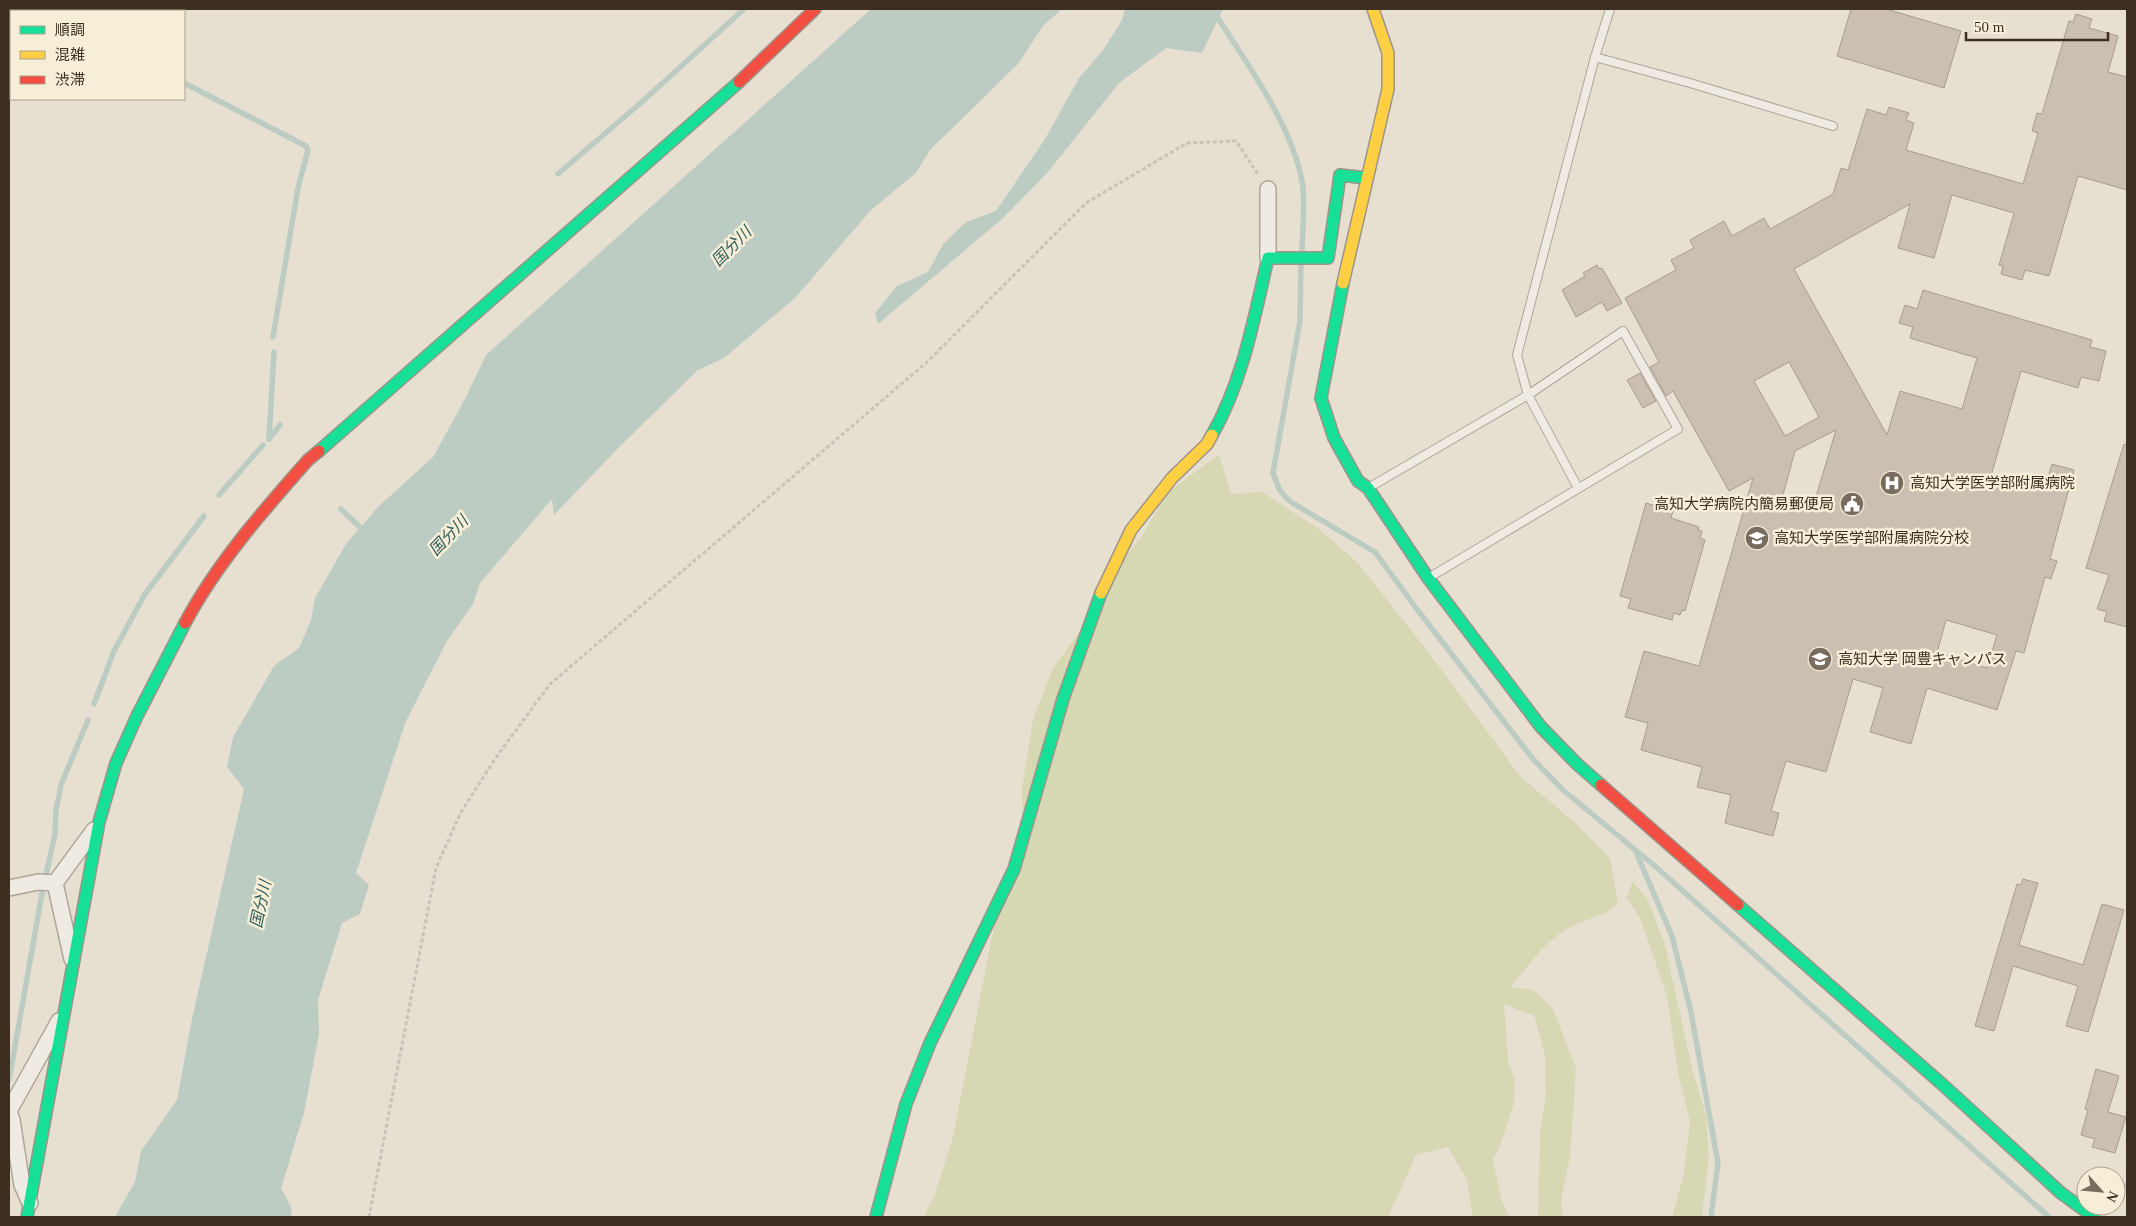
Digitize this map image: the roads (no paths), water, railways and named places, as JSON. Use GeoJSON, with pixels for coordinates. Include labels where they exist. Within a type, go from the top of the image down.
{"type":"FeatureCollection","features":[{"type":"Feature","properties":{"kind":"street"},"geometry":{"type":"LineString","coordinates":[[29,1211],[99,822],[120,755],[137,716],[196,603],[252,524],[308,460],[750,72],[815,9]]}},
{"type":"Feature","properties":{"kind":"street"},"geometry":{"type":"LineString","coordinates":[[1373,9],[1388,53],[1388,89],[1339,300],[1321,398],[1334,438],[1358,481],[1368,488],[1428,578],[1541,727],[1577,764],[1943,1085],[2061,1193],[2094,1217]]}},
{"type":"Feature","properties":{"kind":"street"},"geometry":{"type":"LineString","coordinates":[[1268,258],[1328,258],[1340,175],[1366,178]]}},
{"type":"Feature","properties":{"kind":"street"},"geometry":{"type":"LineString","coordinates":[[876,1217],[906,1104],[930,1043],[1014,869],[1063,699],[1095,604],[1131,530],[1172,478],[1207,444],[1227,409],[1250,337],[1268,258],[1268,189]]}},
{"type":"Feature","properties":{"kind":"street"},"geometry":{"type":"LineString","coordinates":[[73,965],[55,883],[99,822]]}},
{"type":"Feature","properties":{"kind":"street"},"geometry":{"type":"LineString","coordinates":[[9,888],[38,882],[55,883]]}},
{"type":"Feature","properties":{"kind":"street"},"geometry":{"type":"LineString","coordinates":[[29,1211],[22,1185],[9,1111],[64,1011]]}},
{"type":"Feature","properties":{"kind":"lane"},"geometry":{"type":"LineString","coordinates":[[1578,488],[1528,395],[1518,355],[1595,57],[1610,9]]}},
{"type":"Feature","properties":{"kind":"lane"},"geometry":{"type":"LineString","coordinates":[[1595,57],[1833,126]]}},
{"type":"Feature","properties":{"kind":"lane"},"geometry":{"type":"LineString","coordinates":[[1368,488],[1528,395],[1623,331],[1678,429],[1428,578]]}},
{"type":"Feature","properties":{"kind":"water","name":"国分川"},"geometry":{"type":"Polygon","coordinates":[[[871,9],[1062,9],[1043,26],[1018,64],[930,150],[916,173],[871,210],[795,298],[724,358],[698,370],[620,446],[554,515],[552,499],[480,583],[473,604],[447,641],[406,721],[356,873],[369,885],[360,914],[342,923],[318,1000],[319,1034],[304,1113],[281,1188],[292,1209],[291,1217],[117,1217],[116,1215],[135,1182],[141,1151],[177,1100],[192,1019],[244,789],[227,767],[233,737],[274,666],[299,648],[311,620],[315,598],[346,544],[378,507],[433,457],[466,397],[486,355],[871,9]]]}},
{"type":"Feature","properties":{"kind":"water"},"geometry":{"type":"Polygon","coordinates":[[[1125,9],[1223,9],[1202,53],[1166,48],[1119,83],[1048,172],[1003,218],[878,324],[875,313],[897,286],[928,272],[944,243],[966,222],[996,211],[1045,139],[1079,78],[1104,49],[1122,20],[1125,9]]]}},
{"type":"Feature","properties":{"kind":"waterway"},"geometry":{"type":"LineString","coordinates":[[558,174],[644,100],[744,9]]}},
{"type":"Feature","properties":{"kind":"waterway"},"geometry":{"type":"LineString","coordinates":[[1212,9],[1265,92],[1297,159],[1304,197],[1302,253]]}},
{"type":"Feature","properties":{"kind":"waterway"},"geometry":{"type":"LineString","coordinates":[[185,84],[306,146],[308,150],[298,188],[273,337]]}},
{"type":"Feature","properties":{"kind":"waterway"},"geometry":{"type":"LineString","coordinates":[[1301,262],[1300,321],[1273,473],[1279,489],[1289,501],[1375,552],[1533,759],[1563,790],[1656,867],[2049,1217]]}},
{"type":"Feature","properties":{"kind":"waterway"},"geometry":{"type":"LineString","coordinates":[[269,439],[274,352]]}},
{"type":"Feature","properties":{"kind":"waterway"},"geometry":{"type":"LineString","coordinates":[[269,439],[280,425]]}},
{"type":"Feature","properties":{"kind":"waterway"},"geometry":{"type":"LineString","coordinates":[[219,495],[263,445]]}},
{"type":"Feature","properties":{"kind":"waterway"},"geometry":{"type":"LineString","coordinates":[[341,509],[364,531]]}},
{"type":"Feature","properties":{"kind":"waterway"},"geometry":{"type":"LineString","coordinates":[[94,704],[114,651],[145,594],[204,516]]}},
{"type":"Feature","properties":{"kind":"waterway"},"geometry":{"type":"LineString","coordinates":[[46,875],[55,834],[56,810],[61,785],[88,720]]}},
{"type":"Feature","properties":{"kind":"waterway"},"geometry":{"type":"LineString","coordinates":[[1636,852],[1672,936],[1691,1012],[1718,1163],[1711,1217]]}},
{"type":"Feature","properties":{"kind":"waterway"},"geometry":{"type":"LineString","coordinates":[[9,1080],[43,888]]}},
{"type":"Feature","properties":{"kind":"place","name":"高知大学医学部附属病院"},"geometry":{"type":"Point","coordinates":[1892,483]}},
{"type":"Feature","properties":{"kind":"place","name":"高知大学病院内簡易郵便局"},"geometry":{"type":"Point","coordinates":[1852,504]}},
{"type":"Feature","properties":{"kind":"place","name":"高知大学医学部附属病院分校"},"geometry":{"type":"Point","coordinates":[1757,538]}},
{"type":"Feature","properties":{"kind":"place","name":"高知大学 岡豊キャンパス"},"geometry":{"type":"Point","coordinates":[1820,659]}}]}
